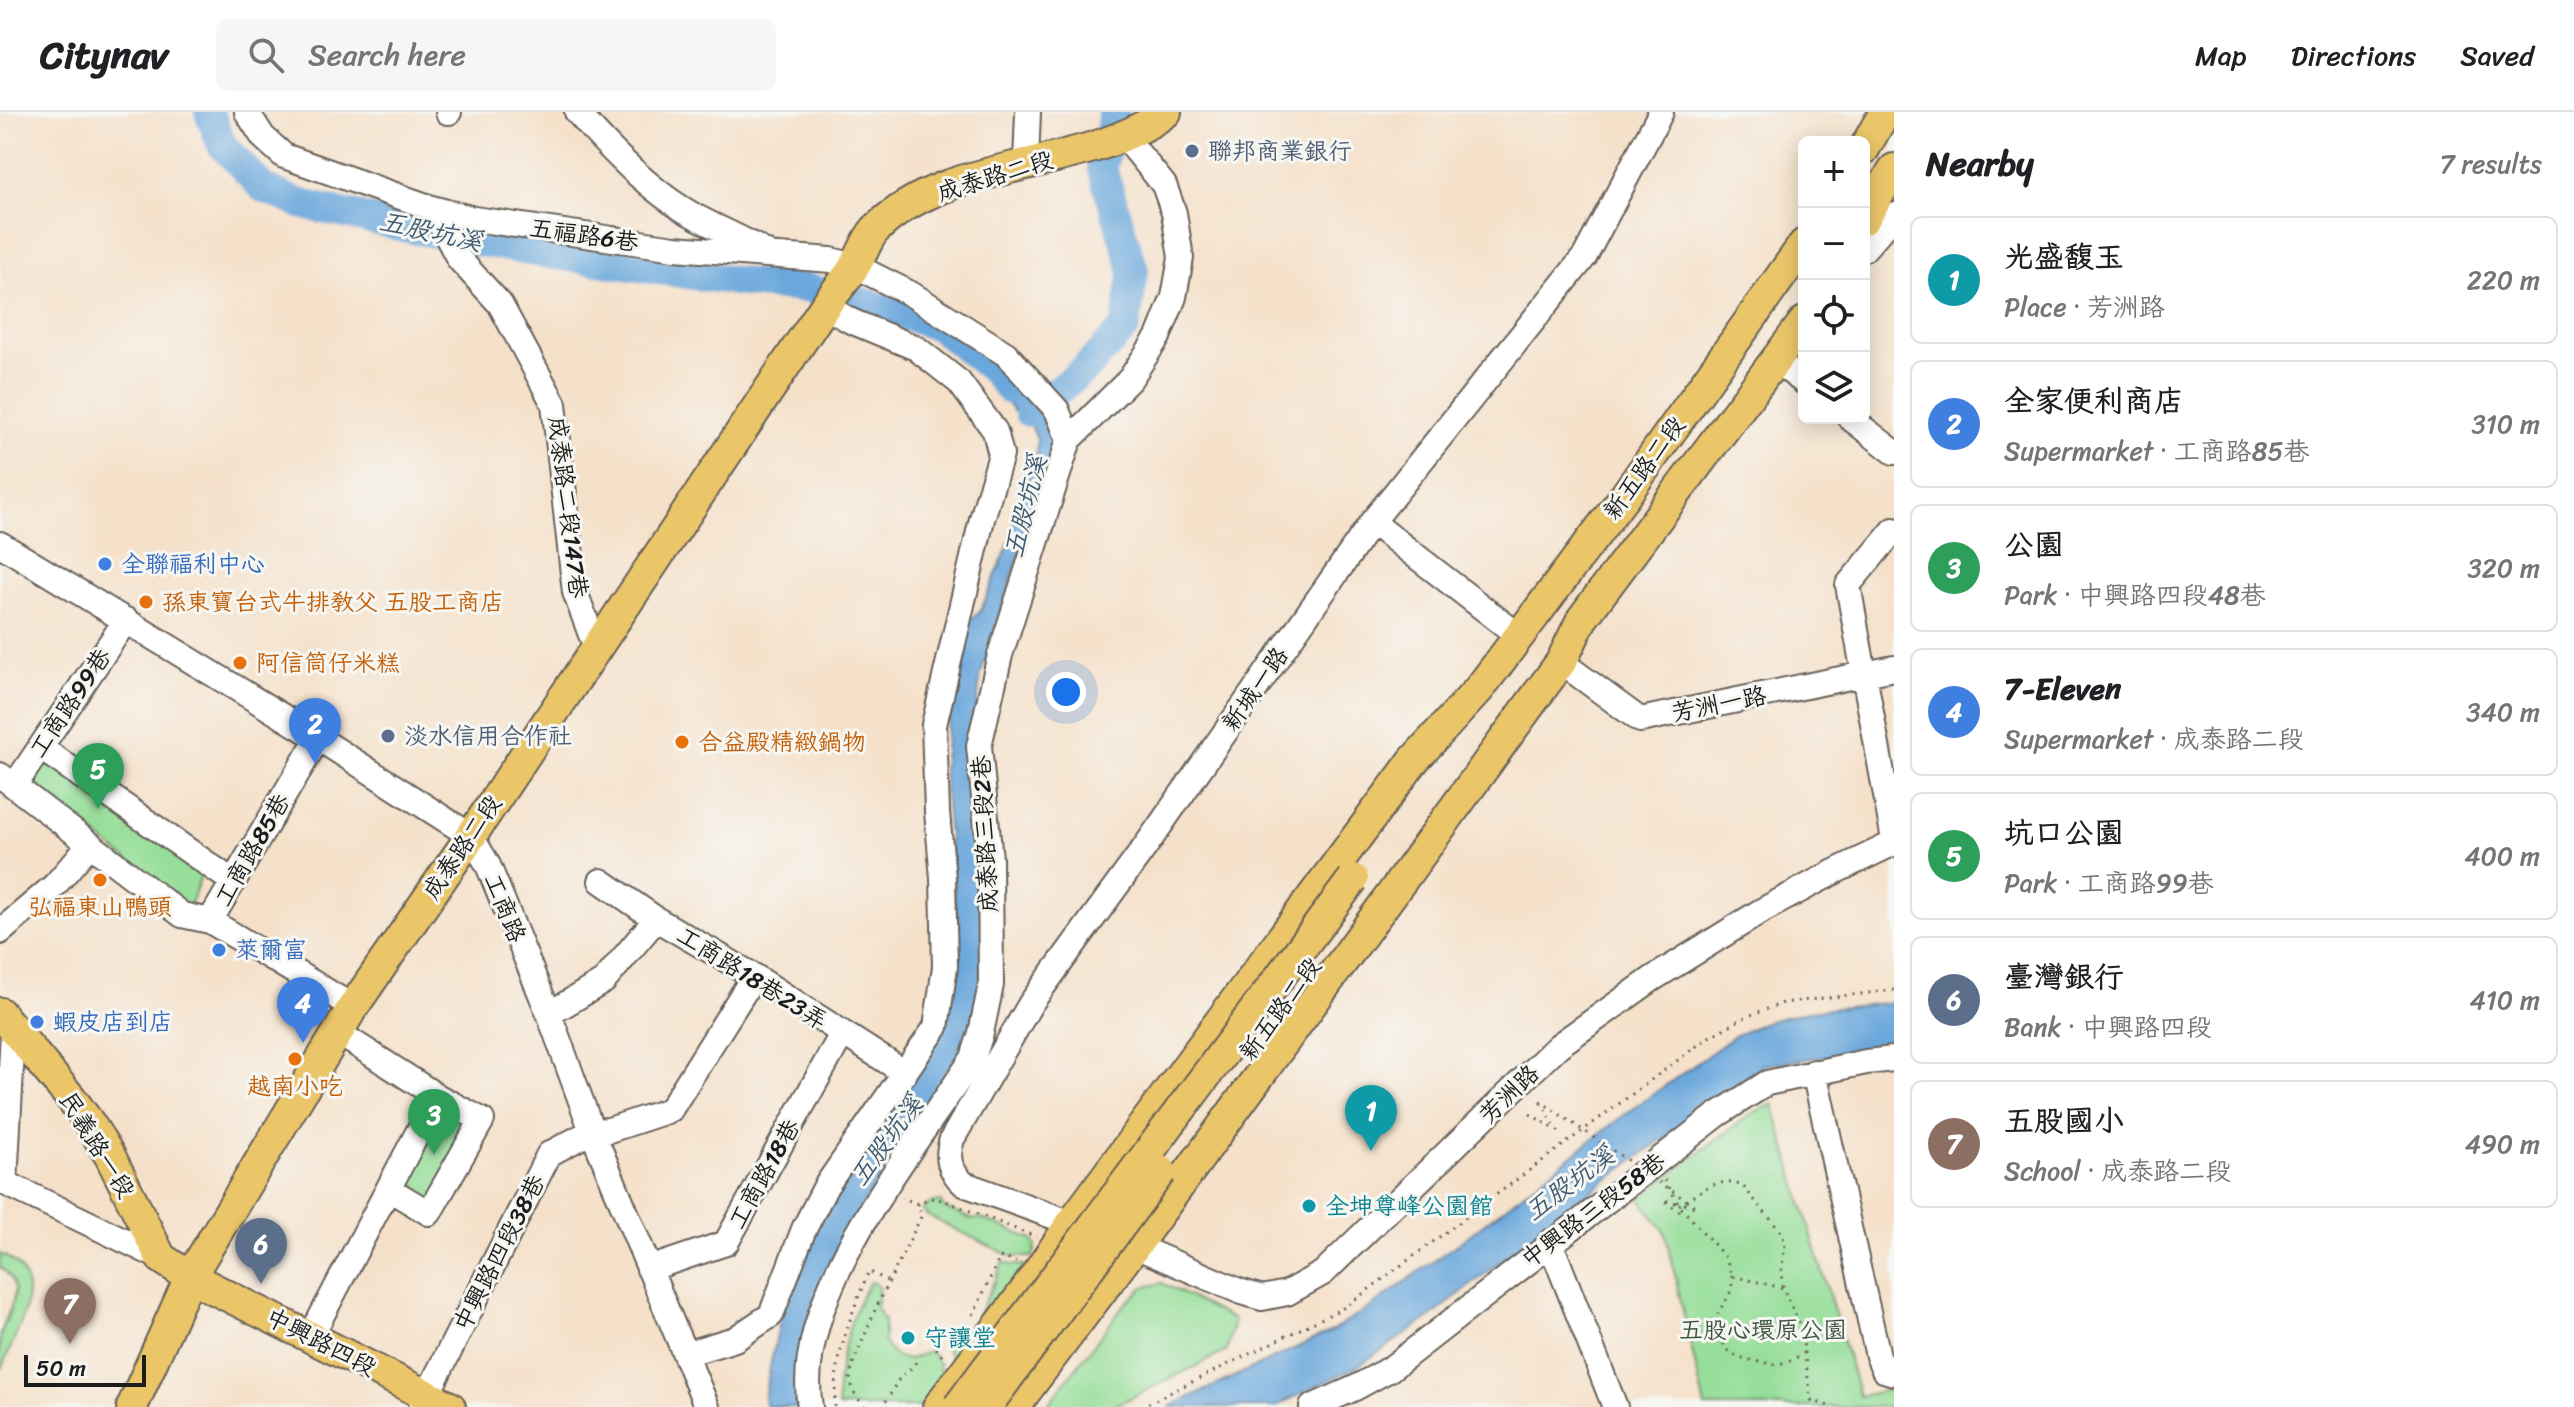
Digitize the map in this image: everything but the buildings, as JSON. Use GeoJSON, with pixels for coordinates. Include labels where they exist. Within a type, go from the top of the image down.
{"type":"FeatureCollection","features":[{"type":"Feature","properties":{"kind":"main road","name":"成泰路二段"},"geometry":{"type":"LineString","coordinates":[[132,1407],[190,1277],[345,1020],[852,270],[873,232],[910,203],[962,181],[1081,152],[1124,137],[1166,112]]}},
{"type":"Feature","properties":{"kind":"main road"},"geometry":{"type":"LineString","coordinates":[[1870,138],[1885,112]]}},
{"type":"Feature","properties":{"kind":"main road"},"geometry":{"type":"LineString","coordinates":[[1870,209],[1894,169]]}},
{"type":"Feature","properties":{"kind":"main road","name":"新五路二段"},"geometry":{"type":"LineString","coordinates":[[938,1407],[1414,760],[1479,689],[1624,497],[1798,252]]}},
{"type":"Feature","properties":{"kind":"main road","name":"新五路二段"},"geometry":{"type":"LineString","coordinates":[[1017,1404],[1561,662],[1582,619],[1798,330]]}},
{"type":"Feature","properties":{"kind":"main road","name":"新五路二段"},"geometry":{"type":"LineString","coordinates":[[958,1407],[1361,884],[1550,647],[1582,619]]}},
{"type":"Feature","properties":{"kind":"main road","name":"新五路二段"},"geometry":{"type":"LineString","coordinates":[[986,1407],[1361,884],[1451,742],[1479,689]]}},
{"type":"Feature","properties":{"kind":"main road","name":"民義路一段"},"geometry":{"type":"LineString","coordinates":[[6,1022],[90,1124],[110,1156],[161,1258]]}},
{"type":"Feature","properties":{"kind":"main road"},"geometry":{"type":"LineString","coordinates":[[161,1258],[190,1277]]}},
{"type":"Feature","properties":{"kind":"main road"},"geometry":{"type":"LineString","coordinates":[[1039,1272],[1011,1320],[1011,1331],[1019,1344],[1034,1347],[1050,1342],[1072,1327]]}},
{"type":"Feature","properties":{"kind":"main road","name":"中興路四段"},"geometry":{"type":"LineString","coordinates":[[190,1277],[311,1336],[433,1403]]}},
{"type":"Feature","properties":{"kind":"main road"},"geometry":{"type":"LineString","coordinates":[[969,1366],[984,1360],[998,1362],[1018,1379],[1021,1387],[1017,1404]]}},
{"type":"Feature","properties":{"kind":"street","name":"五福路6巷"},"geometry":{"type":"LineString","coordinates":[[247,112],[263,137],[284,156],[434,212],[675,248],[831,260],[911,294],[1006,354],[1057,410],[1069,440]]}},
{"type":"Feature","properties":{"kind":"street"},"geometry":{"type":"LineString","coordinates":[[577,112],[638,174],[690,214],[770,255]]}},
{"type":"Feature","properties":{"kind":"street"},"geometry":{"type":"LineString","coordinates":[[1026,163],[1028,112]]}},
{"type":"Feature","properties":{"kind":"street","name":"新城一路"},"geometry":{"type":"LineString","coordinates":[[1135,1246],[964,1184],[954,1175],[948,1161],[952,1139],[1031,1003],[1145,847],[1372,522],[1585,256],[1661,112]]}},
{"type":"Feature","properties":{"kind":"street","name":"成泰路三段2巷"},"geometry":{"type":"LineString","coordinates":[[810,1407],[810,1358],[830,1286],[883,1191],[973,1058],[981,1033],[991,985],[991,910],[990,859],[979,746],[1000,655],[1069,440],[1130,379],[1158,337],[1174,297],[1181,258],[1174,213],[1164,185],[1124,137]]}},
{"type":"Feature","properties":{"kind":"street","name":"成泰路二段147巷"},"geometry":{"type":"LineString","coordinates":[[434,212],[459,259],[500,304],[554,404],[575,592],[596,648]]}},
{"type":"Feature","properties":{"kind":"street"},"geometry":{"type":"LineString","coordinates":[[1870,242],[1894,215]]}},
{"type":"Feature","properties":{"kind":"street"},"geometry":{"type":"LineString","coordinates":[[685,1354],[735,1339],[771,1315],[804,1229],[826,1186],[936,1027],[945,967],[934,725],[982,519],[1001,455],[995,431],[959,382],[916,348],[851,321],[825,306]]}},
{"type":"Feature","properties":{"kind":"street"},"geometry":{"type":"LineString","coordinates":[[1776,361],[1798,378]]}},
{"type":"Feature","properties":{"kind":"street"},"geometry":{"type":"LineString","coordinates":[[1858,424],[1894,452]]}},
{"type":"Feature","properties":{"kind":"street"},"geometry":{"type":"LineString","coordinates":[[1372,522],[1519,636]]}},
{"type":"Feature","properties":{"kind":"street"},"geometry":{"type":"LineString","coordinates":[[1894,530],[1848,585],[1894,841]]}},
{"type":"Feature","properties":{"kind":"street","name":"工商路"},"geometry":{"type":"LineString","coordinates":[[1,546],[318,738],[471,836],[488,865],[549,1014],[592,1131],[707,1407]]}},
{"type":"Feature","properties":{"kind":"street","name":"工商路99巷"},"geometry":{"type":"LineString","coordinates":[[8,780],[41,748],[126,620]]}},
{"type":"Feature","properties":{"kind":"street","name":"芳洲一路"},"geometry":{"type":"LineString","coordinates":[[1561,662],[1640,720],[1894,668]]}},
{"type":"Feature","properties":{"kind":"street","name":"工商路85巷"},"geometry":{"type":"LineString","coordinates":[[210,921],[318,738]]}},
{"type":"Feature","properties":{"kind":"street"},"geometry":{"type":"LineString","coordinates":[[41,748],[232,881]]}},
{"type":"Feature","properties":{"kind":"street"},"geometry":{"type":"LineString","coordinates":[[8,780],[182,915],[210,921],[345,1020],[437,1096],[482,1120],[429,1213],[389,1189]]}},
{"type":"Feature","properties":{"kind":"street","name":"芳洲路"},"geometry":{"type":"LineString","coordinates":[[1135,1246],[1239,1291],[1262,1298],[1287,1293],[1323,1273],[1558,1046],[1652,979],[1763,910],[1894,841]]}},
{"type":"Feature","properties":{"kind":"street"},"geometry":{"type":"LineString","coordinates":[[0,932],[55,885],[90,844]]}},
{"type":"Feature","properties":{"kind":"street","name":"工商路18巷23弄"},"geometry":{"type":"LineString","coordinates":[[601,881],[656,919],[754,976],[905,1073]]}},
{"type":"Feature","properties":{"kind":"street"},"geometry":{"type":"LineString","coordinates":[[549,1014],[604,981],[656,919]]}},
{"type":"Feature","properties":{"kind":"street","name":"中興路四段38巷"},"geometry":{"type":"LineString","coordinates":[[433,1403],[549,1154],[592,1131],[609,1130],[670,1110],[754,976]]}},
{"type":"Feature","properties":{"kind":"street"},"geometry":{"type":"LineString","coordinates":[[6,1022],[3,1182],[161,1258]]}},
{"type":"Feature","properties":{"kind":"street","name":"工商路18巷"},"geometry":{"type":"LineString","coordinates":[[649,1269],[726,1243],[842,1034]]}},
{"type":"Feature","properties":{"kind":"street","name":"中興路三段58巷"},"geometry":{"type":"LineString","coordinates":[[1312,1407],[1390,1369],[1717,1115],[1767,1083],[1894,1059]]}},
{"type":"Feature","properties":{"kind":"street"},"geometry":{"type":"LineString","coordinates":[[1814,1072],[1878,1356],[1884,1370],[1894,1373]]}},
{"type":"Feature","properties":{"kind":"street"},"geometry":{"type":"LineString","coordinates":[[311,1336],[437,1096]]}},
{"type":"Feature","properties":{"kind":"street"},"geometry":{"type":"LineString","coordinates":[[1550,1242],[1615,1407]]}},
{"type":"Feature","properties":{"kind":"path"},"geometry":{"type":"LineString","coordinates":[[1141,1407],[1345,1307],[1709,1037],[1743,1018],[1783,1003],[1894,990]]}},
{"type":"Feature","properties":{"kind":"path"},"geometry":{"type":"LineString","coordinates":[[1530,1114],[1558,1131],[1540,1101],[1696,1207],[1663,1200],[1690,1218]]}},
{"type":"Feature","properties":{"kind":"path"},"geometry":{"type":"LineString","coordinates":[[1655,1163],[1679,1205],[1726,1258],[1733,1288],[1716,1322],[1722,1342],[1733,1354],[1780,1364],[1805,1352]]}},
{"type":"Feature","properties":{"kind":"path"},"geometry":{"type":"LineString","coordinates":[[1679,1205],[1709,1186],[1725,1182],[1742,1185],[1782,1233],[1785,1244],[1781,1274],[1783,1288],[1801,1327],[1811,1400],[1832,1407]]}},
{"type":"Feature","properties":{"kind":"path"},"geometry":{"type":"LineString","coordinates":[[865,1407],[855,1395],[850,1380],[852,1366],[922,1215],[916,1203],[883,1191]]}},
{"type":"Feature","properties":{"kind":"path"},"geometry":{"type":"LineString","coordinates":[[917,1205],[929,1198],[943,1200],[1034,1235],[1039,1240],[1039,1272]]}},
{"type":"Feature","properties":{"kind":"path"},"geometry":{"type":"LineString","coordinates":[[973,1315],[1000,1257],[1030,1262],[1039,1272]]}},
{"type":"Feature","properties":{"kind":"path"},"geometry":{"type":"LineString","coordinates":[[835,1407],[837,1375],[849,1320],[869,1271],[889,1282]]}},
{"type":"Feature","properties":{"kind":"path"},"geometry":{"type":"LineString","coordinates":[[1732,1276],[1783,1288]]}},
{"type":"Feature","properties":{"kind":"path"},"geometry":{"type":"LineString","coordinates":[[880,1407],[886,1403],[900,1379],[916,1365],[918,1357]]}},
{"type":"Feature","properties":{"kind":"green space"},"geometry":{"type":"Polygon","coordinates":[[[51,751],[206,862],[189,908],[33,781],[51,751]]]}},
{"type":"Feature","properties":{"kind":"green space"},"geometry":{"type":"Polygon","coordinates":[[[437,1096],[482,1120],[429,1213],[389,1189],[437,1096]]]}},
{"type":"Feature","properties":{"kind":"green space","name":"五股心環原公園"},"geometry":{"type":"Polygon","coordinates":[[[1773,1104],[1859,1396],[1894,1389],[1894,1407],[1705,1407],[1665,1232],[1639,1198],[1752,1113],[1773,1104]]]}},
{"type":"Feature","properties":{"kind":"green space"},"geometry":{"type":"Polygon","coordinates":[[[941,1202],[944,1208],[974,1220],[980,1218],[1032,1239],[1036,1246],[1033,1257],[1012,1257],[926,1215],[922,1209],[931,1203],[941,1202]]]}},
{"type":"Feature","properties":{"kind":"green space"},"geometry":{"type":"Polygon","coordinates":[[[0,1254],[16,1264],[24,1276],[27,1291],[20,1324],[0,1372],[0,1339],[14,1293],[9,1275],[0,1267],[0,1254]]]}},
{"type":"Feature","properties":{"kind":"green space"},"geometry":{"type":"Polygon","coordinates":[[[1006,1262],[1025,1265],[1007,1289],[1004,1299],[955,1360],[951,1358],[944,1345],[977,1318],[1006,1262]]]}},
{"type":"Feature","properties":{"kind":"green space"},"geometry":{"type":"Polygon","coordinates":[[[870,1282],[879,1288],[876,1308],[884,1320],[884,1342],[890,1351],[908,1360],[930,1351],[940,1367],[936,1387],[921,1407],[838,1407],[845,1342],[856,1309],[870,1282]]]}},
{"type":"Feature","properties":{"kind":"green space"},"geometry":{"type":"Polygon","coordinates":[[[1162,1283],[1234,1320],[1227,1351],[1112,1407],[1046,1407],[1125,1304],[1144,1287],[1162,1283]]]}},
{"type":"Feature","properties":{"kind":"water"},"geometry":{"type":"Polygon","coordinates":[[[992,351],[1029,396],[1044,421],[1054,448],[981,673],[971,794],[985,956],[969,1047],[854,1217],[802,1407],[766,1407],[764,1399],[789,1280],[807,1237],[946,1023],[957,927],[943,770],[951,693],[968,621],[980,612],[1007,549],[1028,473],[1036,463],[1037,439],[1030,422],[1015,413],[974,366],[992,351]]]}},
{"type":"Feature","properties":{"kind":"water"},"geometry":{"type":"Polygon","coordinates":[[[1894,1002],[1894,1047],[1764,1065],[1552,1220],[1431,1317],[1355,1368],[1274,1407],[1169,1407],[1332,1331],[1368,1309],[1620,1118],[1736,1035],[1765,1022],[1809,1011],[1894,1002]]]}},
{"type":"Feature","properties":{"kind":"waterway","name":"五股坑溪"},"geometry":{"type":"LineString","coordinates":[[209,112],[222,145],[263,188],[301,204],[535,252],[756,284],[807,288],[880,307],[940,327],[992,369],[1010,390]]}},
{"type":"Feature","properties":{"kind":"waterway"},"geometry":{"type":"LineString","coordinates":[[1029,412],[1082,372],[1125,328],[1134,271],[1102,168],[1114,112]]}},
{"type":"Feature","properties":{"kind":"place","name":"聯邦商業銀行"},"geometry":{"type":"Point","coordinates":[1192,151]}},
{"type":"Feature","properties":{"kind":"place","name":"全聯福利中心"},"geometry":{"type":"Point","coordinates":[105,564]}},
{"type":"Feature","properties":{"kind":"place","name":"孫東寶台式牛排教父 五股工商店"},"geometry":{"type":"Point","coordinates":[146,602]}},
{"type":"Feature","properties":{"kind":"place","name":"阿信筒仔米糕"},"geometry":{"type":"Point","coordinates":[240,663]}},
{"type":"Feature","properties":{"kind":"place","name":"淡水信用合作社"},"geometry":{"type":"Point","coordinates":[388,736]}},
{"type":"Feature","properties":{"kind":"place","name":"合益殿精緻鍋物"},"geometry":{"type":"Point","coordinates":[682,742]}},
{"type":"Feature","properties":{"kind":"place","name":"全家便利商店"},"geometry":{"type":"Point","coordinates":[315,764]}},
{"type":"Feature","properties":{"kind":"place","name":"坑口公園"},"geometry":{"type":"Point","coordinates":[98,809]}},
{"type":"Feature","properties":{"kind":"place","name":"弘福東山鴨頭"},"geometry":{"type":"Point","coordinates":[100,880]}},
{"type":"Feature","properties":{"kind":"place","name":"萊爾富"},"geometry":{"type":"Point","coordinates":[219,950]}},
{"type":"Feature","properties":{"kind":"place","name":"蝦皮店到店"},"geometry":{"type":"Point","coordinates":[37,1022]}},
{"type":"Feature","properties":{"kind":"place","name":"7-Eleven"},"geometry":{"type":"Point","coordinates":[303,1043]}},
{"type":"Feature","properties":{"kind":"place","name":"越南小吃"},"geometry":{"type":"Point","coordinates":[295,1059]}},
{"type":"Feature","properties":{"kind":"place","name":"光盛馥玉"},"geometry":{"type":"Point","coordinates":[1371,1151]}},
{"type":"Feature","properties":{"kind":"place","name":"公園"},"geometry":{"type":"Point","coordinates":[434,1155]}},
{"type":"Feature","properties":{"kind":"place","name":"全坤尊峰公園館"},"geometry":{"type":"Point","coordinates":[1309,1206]}},
{"type":"Feature","properties":{"kind":"place","name":"臺灣銀行"},"geometry":{"type":"Point","coordinates":[261,1284]}},
{"type":"Feature","properties":{"kind":"place","name":"守讓堂"},"geometry":{"type":"Point","coordinates":[908,1338]}},
{"type":"Feature","properties":{"kind":"place","name":"五股國小"},"geometry":{"type":"Point","coordinates":[70,1344]}}]}
